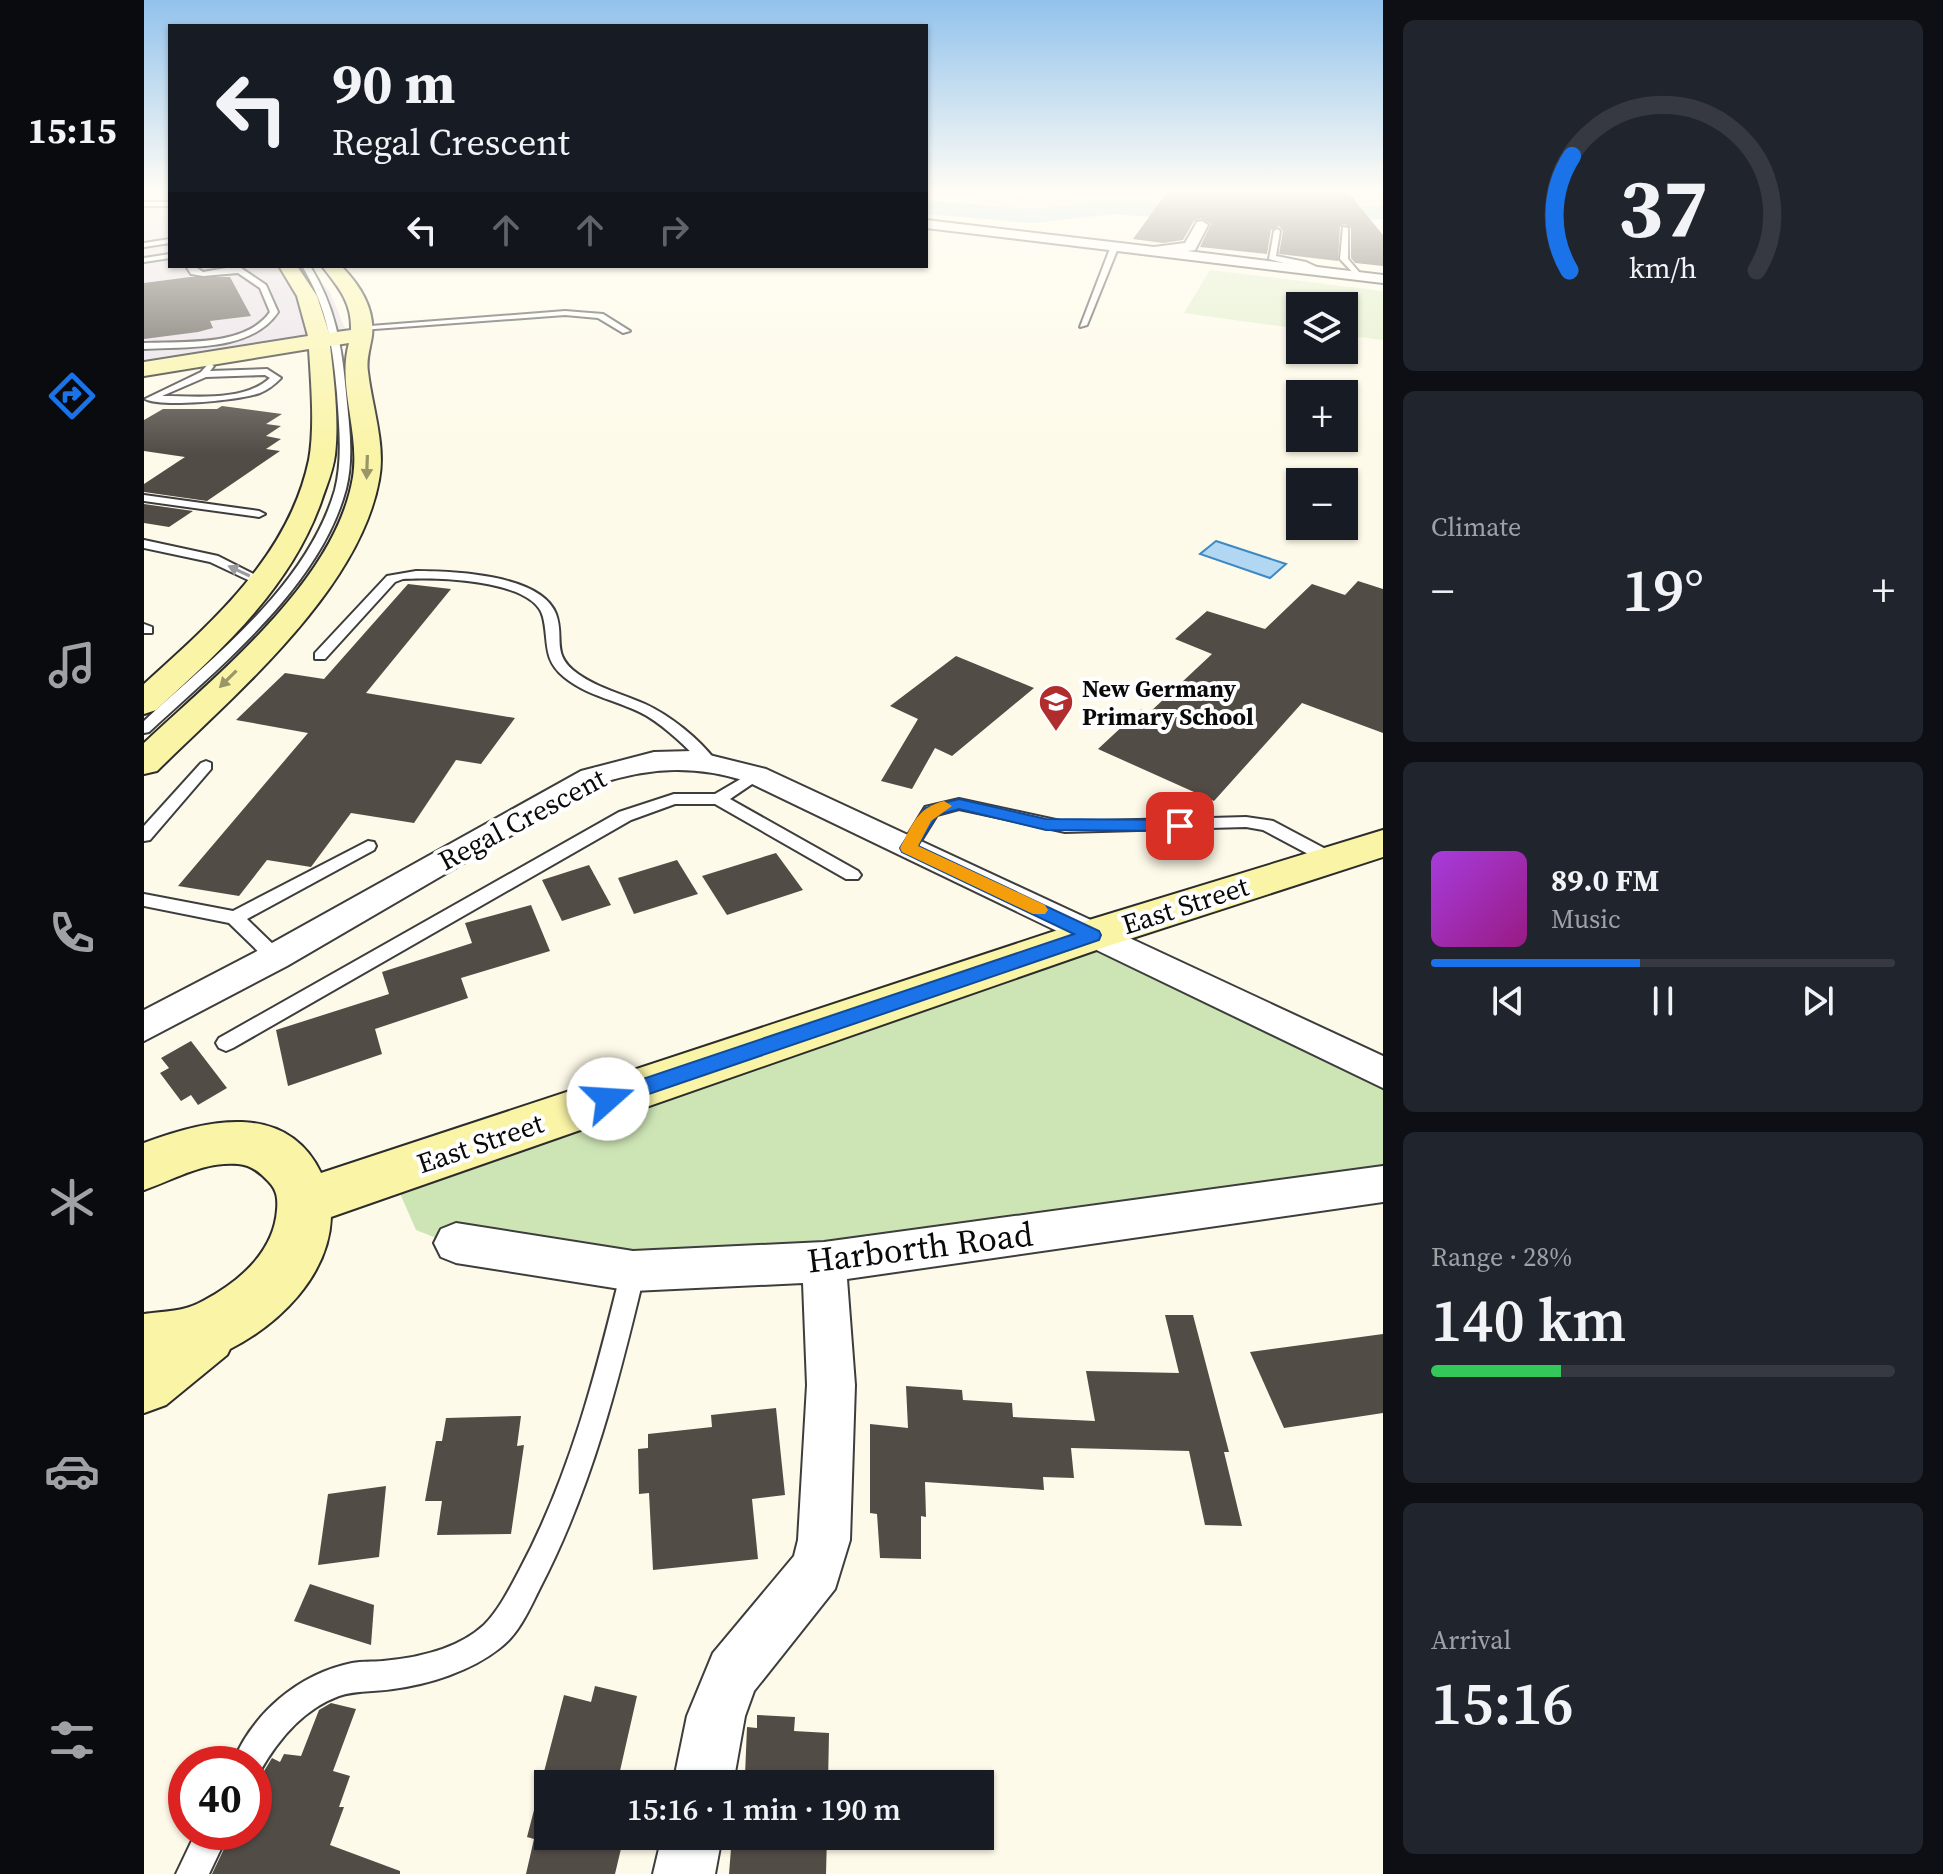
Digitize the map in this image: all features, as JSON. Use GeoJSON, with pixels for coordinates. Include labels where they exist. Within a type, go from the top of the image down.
{"type":"FeatureCollection","features":[{"type":"Feature","properties":{"kind":"main road"},"geometry":{"type":"LineString","coordinates":[[144,763],[322,579],[361,505],[367,477],[367,453],[355,360],[345,335],[315,310],[298,278]]}},
{"type":"Feature","properties":{"kind":"main road"},"geometry":{"type":"LineString","coordinates":[[144,703],[232,621],[265,583],[298,528],[322,457],[345,335],[361,313],[350,287],[342,278]]}},
{"type":"Feature","properties":{"kind":"main road"},"geometry":{"type":"LineString","coordinates":[[144,369],[182,363],[210,366],[345,335]]}},
{"type":"Feature","properties":{"kind":"main road"},"geometry":{"type":"LineString","coordinates":[[146,393],[182,363]]}},
{"type":"Feature","properties":{"kind":"main road","name":"East Street"},"geometry":{"type":"LineString","coordinates":[[305,1202],[1092,935],[1383,843]]}},
{"type":"Feature","properties":{"kind":"main road"},"geometry":{"type":"LineString","coordinates":[[144,1383],[258,1298],[286,1267],[302,1233],[305,1202],[297,1175],[278,1155],[251,1144],[217,1142],[156,1153]]}},
{"type":"Feature","properties":{"kind":"main road"},"geometry":{"type":"LineString","coordinates":[[144,1343],[180,1339],[221,1323]]}},
{"type":"Feature","properties":{"kind":"street","name":"Regal Crescent"},"geometry":{"type":"LineString","coordinates":[[144,1027],[275,957],[591,777],[655,759],[708,761],[756,775],[1092,935]]}},
{"type":"Feature","properties":{"kind":"street"},"geometry":{"type":"LineString","coordinates":[[1092,935],[1383,1073]]}},
{"type":"Feature","properties":{"kind":"street","name":"Harborth Road"},"geometry":{"type":"LineString","coordinates":[[456,1243],[633,1271],[824,1262],[1383,1184]]}},
{"type":"Feature","properties":{"kind":"street"},"geometry":{"type":"LineString","coordinates":[[706,1770],[716,1716],[733,1673],[816,1570],[824,1540],[831,1385],[824,1262]]}},
{"type":"Feature","properties":{"kind":"street"},"geometry":{"type":"LineString","coordinates":[[684,1874],[689,1850]]}},
{"type":"Feature","properties":{"kind":"lane"},"geometry":{"type":"LineString","coordinates":[[144,346],[249,333],[266,324],[274,312],[263,287],[250,278]]}},
{"type":"Feature","properties":{"kind":"lane"},"geometry":{"type":"LineString","coordinates":[[144,729],[254,624],[293,578],[325,528],[339,491],[345,443],[345,335],[314,278]]}},
{"type":"Feature","properties":{"kind":"lane"},"geometry":{"type":"LineString","coordinates":[[1083,325],[1102,278]]}},
{"type":"Feature","properties":{"kind":"lane"},"geometry":{"type":"LineString","coordinates":[[345,335],[565,313],[600,316],[626,331]]}},
{"type":"Feature","properties":{"kind":"lane"},"geometry":{"type":"LineString","coordinates":[[210,366],[267,372],[276,378],[266,388],[234,396],[146,393],[210,366]]}},
{"type":"Feature","properties":{"kind":"lane"},"geometry":{"type":"LineString","coordinates":[[144,498],[259,514]]}},
{"type":"Feature","properties":{"kind":"lane"},"geometry":{"type":"LineString","coordinates":[[144,544],[214,559],[265,583]]}},
{"type":"Feature","properties":{"kind":"lane"},"geometry":{"type":"LineString","coordinates":[[320,656],[391,579],[401,575],[493,581],[518,587],[544,603],[549,612],[550,649],[559,664],[572,676],[652,714],[708,761]]}},
{"type":"Feature","properties":{"kind":"lane"},"geometry":{"type":"LineString","coordinates":[[144,836],[206,766]]}},
{"type":"Feature","properties":{"kind":"lane"},"geometry":{"type":"LineString","coordinates":[[718,799],[756,775]]}},
{"type":"Feature","properties":{"kind":"lane"},"geometry":{"type":"LineString","coordinates":[[226,1043],[625,816],[674,799],[718,799],[852,875]]}},
{"type":"Feature","properties":{"kind":"lane"},"geometry":{"type":"LineString","coordinates":[[908,848],[931,811],[959,804],[1065,827],[1246,822],[1267,825],[1331,859]]}},
{"type":"Feature","properties":{"kind":"lane"},"geometry":{"type":"LineString","coordinates":[[235,918],[368,846]]}},
{"type":"Feature","properties":{"kind":"lane"},"geometry":{"type":"LineString","coordinates":[[144,900],[235,918],[275,957]]}},
{"type":"Feature","properties":{"kind":"lane"},"geometry":{"type":"LineString","coordinates":[[255,1746],[270,1727],[295,1706],[336,1682],[424,1668],[464,1654],[491,1638],[512,1610],[543,1557],[576,1482],[633,1271]]}},
{"type":"Feature","properties":{"kind":"lane"},"geometry":{"type":"LineString","coordinates":[[192,1874],[204,1850]]}},
{"type":"Feature","properties":{"kind":"shaded area"},"geometry":{"type":"Polygon","coordinates":[[[144,278],[319,278],[330,292],[348,336],[144,369],[144,278]]]}},
{"type":"Feature","properties":{"kind":"green space"},"geometry":{"type":"Polygon","coordinates":[[[1205,278],[1280,278],[1383,291],[1383,340],[1358,337],[1358,292],[1286,292],[1286,327],[1184,313],[1205,278]]]}},
{"type":"Feature","properties":{"kind":"green space"},"geometry":{"type":"Polygon","coordinates":[[[1092,934],[1383,1070],[1383,1186],[821,1263],[454,1245],[416,1230],[391,1173],[1092,934]]]}},
{"type":"Feature","properties":{"kind":"water"},"geometry":{"type":"Polygon","coordinates":[[[1216,541],[1286,564],[1270,578],[1200,554],[1216,541]]]}},
{"type":"Feature","properties":{"kind":"building"},"geometry":{"type":"Polygon","coordinates":[[[179,278],[231,278],[251,316],[210,321],[213,328],[198,332],[144,339],[144,283],[179,278]]]}},
{"type":"Feature","properties":{"kind":"building"},"geometry":{"type":"Polygon","coordinates":[[[222,406],[282,414],[266,424],[281,426],[266,436],[281,439],[266,449],[280,451],[207,501],[144,492],[144,484],[185,457],[144,451],[144,420],[163,409],[217,409],[222,406]]]}},
{"type":"Feature","properties":{"kind":"building"},"geometry":{"type":"Polygon","coordinates":[[[144,504],[193,511],[169,527],[144,523],[144,504]]]}},
{"type":"Feature","properties":{"kind":"building"},"geometry":{"type":"Polygon","coordinates":[[[1358,581],[1383,589],[1383,733],[1302,703],[1214,801],[1098,749],[1141,709],[1150,712],[1212,654],[1175,639],[1207,611],[1265,629],[1312,584],[1345,595],[1358,581]]]}},
{"type":"Feature","properties":{"kind":"building"},"geometry":{"type":"Polygon","coordinates":[[[408,584],[451,589],[366,693],[515,718],[481,764],[456,760],[414,823],[351,813],[311,867],[267,860],[239,896],[178,886],[308,733],[236,720],[285,673],[324,679],[408,584]]]}},
{"type":"Feature","properties":{"kind":"building"},"geometry":{"type":"Polygon","coordinates":[[[956,656],[1034,688],[952,756],[935,748],[912,789],[881,781],[918,719],[890,706],[956,656]]]}},
{"type":"Feature","properties":{"kind":"building"},"geometry":{"type":"Polygon","coordinates":[[[776,853],[803,890],[727,915],[702,876],[776,853]]]}},
{"type":"Feature","properties":{"kind":"building"},"geometry":{"type":"Polygon","coordinates":[[[677,860],[698,894],[634,914],[618,878],[677,860]]]}},
{"type":"Feature","properties":{"kind":"building"},"geometry":{"type":"Polygon","coordinates":[[[589,865],[611,905],[562,921],[542,880],[589,865]]]}},
{"type":"Feature","properties":{"kind":"building"},"geometry":{"type":"Polygon","coordinates":[[[531,905],[550,951],[461,978],[468,998],[375,1029],[382,1054],[288,1086],[276,1030],[389,994],[382,972],[472,943],[465,923],[531,905]]]}},
{"type":"Feature","properties":{"kind":"building"},"geometry":{"type":"Polygon","coordinates":[[[191,1041],[227,1088],[198,1105],[191,1095],[181,1101],[160,1073],[169,1068],[161,1058],[191,1041]]]}},
{"type":"Feature","properties":{"kind":"building"},"geometry":{"type":"Polygon","coordinates":[[[1165,1315],[1193,1315],[1229,1452],[1224,1452],[1242,1526],[1205,1525],[1189,1451],[1071,1448],[1074,1478],[1043,1477],[1044,1490],[925,1482],[926,1517],[921,1516],[921,1559],[880,1558],[877,1514],[870,1513],[870,1424],[908,1428],[906,1386],[962,1390],[963,1400],[1012,1403],[1013,1417],[1095,1421],[1086,1371],[1179,1373],[1165,1315]]]}},
{"type":"Feature","properties":{"kind":"building"},"geometry":{"type":"Polygon","coordinates":[[[1383,1334],[1383,1413],[1284,1428],[1250,1352],[1383,1334]]]}},
{"type":"Feature","properties":{"kind":"building"},"geometry":{"type":"Polygon","coordinates":[[[776,1408],[785,1495],[752,1499],[758,1559],[653,1570],[649,1493],[639,1494],[638,1449],[648,1448],[648,1434],[712,1427],[711,1415],[776,1408]]]}},
{"type":"Feature","properties":{"kind":"building"},"geometry":{"type":"Polygon","coordinates":[[[521,1416],[517,1446],[524,1445],[511,1534],[437,1535],[442,1501],[425,1501],[436,1441],[442,1441],[446,1418],[521,1416]]]}},
{"type":"Feature","properties":{"kind":"building"},"geometry":{"type":"Polygon","coordinates":[[[386,1486],[379,1557],[318,1565],[328,1494],[386,1486]]]}},
{"type":"Feature","properties":{"kind":"building"},"geometry":{"type":"Polygon","coordinates":[[[310,1584],[374,1605],[371,1645],[294,1621],[310,1584]]]}},
{"type":"Feature","properties":{"kind":"building"},"geometry":{"type":"Polygon","coordinates":[[[595,1686],[637,1696],[620,1770],[544,1770],[564,1695],[591,1702],[595,1686]]]}},
{"type":"Feature","properties":{"kind":"building"},"geometry":{"type":"Polygon","coordinates":[[[331,1703],[356,1709],[333,1771],[350,1776],[339,1807],[344,1807],[330,1845],[400,1871],[400,1874],[212,1874],[223,1850],[272,1850],[272,1758],[280,1762],[284,1754],[301,1756],[319,1710],[331,1703]]]}},
{"type":"Feature","properties":{"kind":"building"},"geometry":{"type":"Polygon","coordinates":[[[757,1715],[795,1717],[794,1731],[829,1733],[828,1770],[745,1770],[747,1727],[757,1728],[757,1715]]]}},
{"type":"Feature","properties":{"kind":"building"},"geometry":{"type":"Polygon","coordinates":[[[534,1810],[534,1839],[527,1837],[534,1810]]]}},
{"type":"Feature","properties":{"kind":"building"},"geometry":{"type":"Polygon","coordinates":[[[534,1839],[534,1850],[621,1850],[615,1874],[526,1874],[534,1839]]]}},
{"type":"Feature","properties":{"kind":"building"},"geometry":{"type":"Polygon","coordinates":[[[731,1850],[827,1850],[826,1874],[729,1874],[731,1850]]]}},
{"type":"Feature","properties":{"kind":"slow traffic"},"geometry":{"type":"LineString","coordinates":[[944,806],[931,811],[924,818],[908,848],[1039,910]]}},
{"type":"Feature","properties":{"kind":"place","name":"New Germany Primary School"},"geometry":{"type":"Point","coordinates":[1056,733]}},
{"type":"Feature","properties":{"kind":"route"},"geometry":{"type":"LineString","coordinates":[[608,1099],[1092,935],[908,848],[931,811],[959,804],[1065,827],[1180,826]]}}]}
